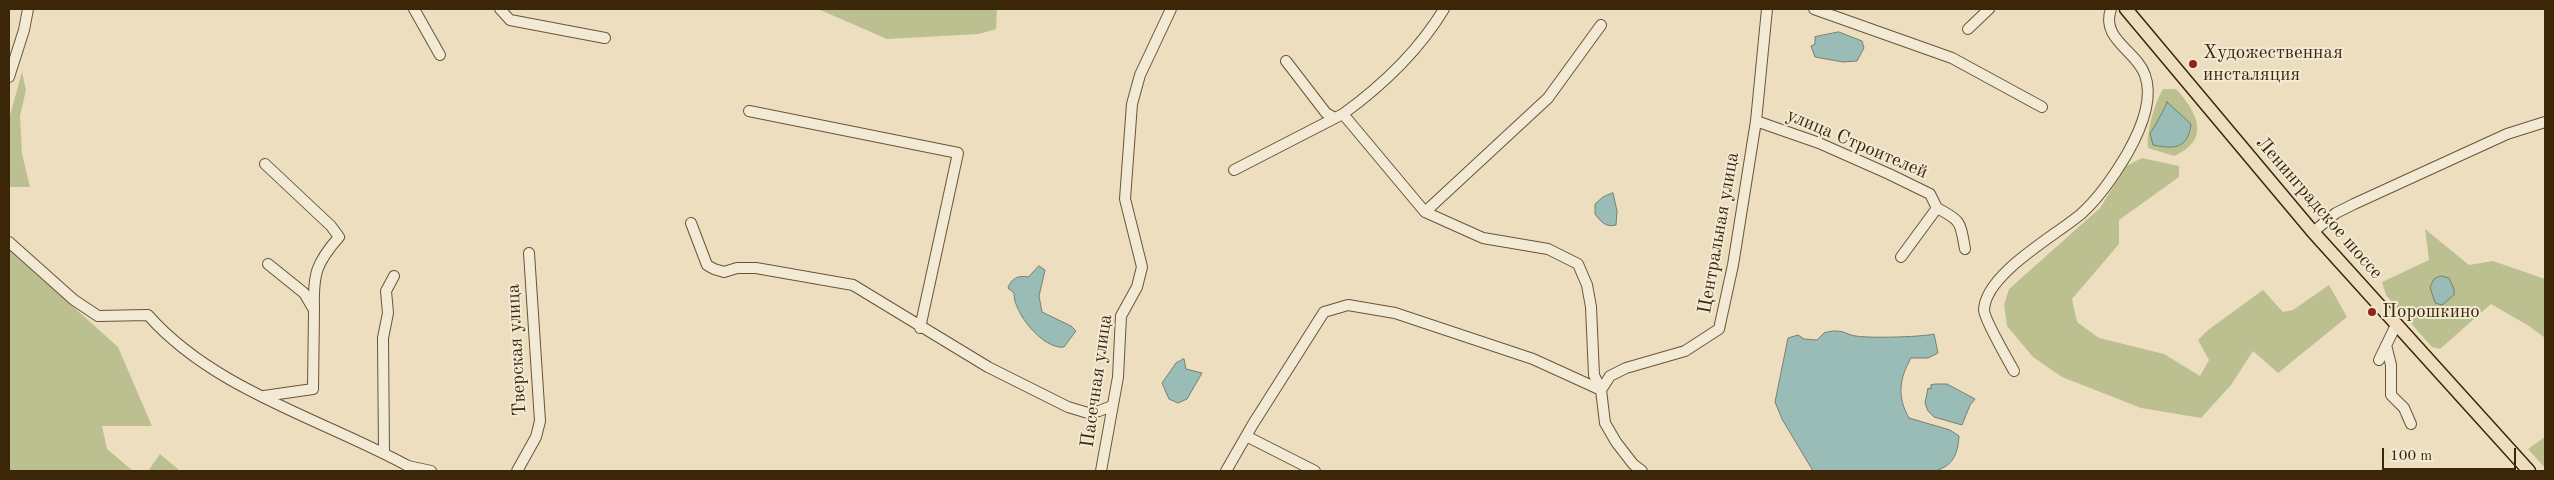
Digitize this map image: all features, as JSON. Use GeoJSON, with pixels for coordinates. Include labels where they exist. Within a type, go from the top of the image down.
{"type":"FeatureCollection","features":[{"type":"Feature","properties":{"kind":"main road","name":"Ленинградское шоссе"},"geometry":{"type":"LineString","coordinates":[[2126,9],[2313,232],[2529,471]]}},
{"type":"Feature","properties":{"kind":"street"},"geometry":{"type":"LineString","coordinates":[[9,77],[20,46],[28,9]]}},
{"type":"Feature","properties":{"kind":"street"},"geometry":{"type":"LineString","coordinates":[[414,9],[440,55]]}},
{"type":"Feature","properties":{"kind":"street"},"geometry":{"type":"LineString","coordinates":[[500,9],[510,20],[605,38]]}},
{"type":"Feature","properties":{"kind":"street","name":"Пасечная улица"},"geometry":{"type":"LineString","coordinates":[[1101,471],[1120,353],[1121,316],[1137,287],[1142,268],[1125,199],[1132,104],[1140,75],[1171,9]]}},
{"type":"Feature","properties":{"kind":"street"},"geometry":{"type":"LineString","coordinates":[[1234,170],[1339,116],[1375,91],[1409,57],[1444,9]]}},
{"type":"Feature","properties":{"kind":"street","name":"Центральная улица"},"geometry":{"type":"LineString","coordinates":[[1600,390],[1610,376],[1626,368],[1685,351],[1719,329],[1733,264],[1756,121],[1767,9]]}},
{"type":"Feature","properties":{"kind":"street"},"geometry":{"type":"LineString","coordinates":[[1814,9],[1952,58],[2042,107]]}},
{"type":"Feature","properties":{"kind":"street"},"geometry":{"type":"LineString","coordinates":[[1968,29],[1989,9]]}},
{"type":"Feature","properties":{"kind":"street"},"geometry":{"type":"LineString","coordinates":[[2014,371],[1984,312],[1986,295],[2028,252],[2080,214],[2103,192],[2135,138],[2145,110],[2148,96],[2145,73],[2112,33],[2108,16],[2110,9]]}},
{"type":"Feature","properties":{"kind":"street"},"geometry":{"type":"LineString","coordinates":[[1425,212],[1548,98],[1601,25]]}},
{"type":"Feature","properties":{"kind":"street"},"geometry":{"type":"LineString","coordinates":[[1286,61],[1326,113],[1339,116],[1425,212],[1483,238],[1548,249],[1578,264],[1587,285],[1591,308],[1594,375],[1600,390],[1605,423],[1616,442],[1633,464],[1642,471]]}},
{"type":"Feature","properties":{"kind":"street"},"geometry":{"type":"LineString","coordinates":[[749,111],[958,153],[920,328]]}},
{"type":"Feature","properties":{"kind":"street","name":"улица Строителей"},"geometry":{"type":"LineString","coordinates":[[1756,121],[1819,143],[1930,194],[1937,208],[1956,218],[1961,226],[1965,249]]}},
{"type":"Feature","properties":{"kind":"street"},"geometry":{"type":"LineString","coordinates":[[2313,232],[2336,213],[2354,204],[2507,134],[2545,122]]}},
{"type":"Feature","properties":{"kind":"street"},"geometry":{"type":"LineString","coordinates":[[262,397],[313,389],[315,272],[322,256],[339,238],[331,226],[265,164]]}},
{"type":"Feature","properties":{"kind":"street"},"geometry":{"type":"LineString","coordinates":[[1901,257],[1937,208]]}},
{"type":"Feature","properties":{"kind":"street"},"geometry":{"type":"LineString","coordinates":[[691,223],[708,264],[714,269],[724,272],[737,268],[756,268],[853,286],[920,328],[988,367],[1068,407],[1088,413],[1099,412],[1112,406]]}},
{"type":"Feature","properties":{"kind":"street"},"geometry":{"type":"LineString","coordinates":[[9,242],[89,311],[98,316],[148,315],[167,336],[190,353],[262,397],[408,466],[431,471]]}},
{"type":"Feature","properties":{"kind":"street","name":"Тверская улица"},"geometry":{"type":"LineString","coordinates":[[517,471],[536,437],[540,421],[529,253]]}},
{"type":"Feature","properties":{"kind":"street"},"geometry":{"type":"LineString","coordinates":[[268,264],[304,293],[314,310]]}},
{"type":"Feature","properties":{"kind":"street"},"geometry":{"type":"LineString","coordinates":[[384,453],[383,338],[388,313],[386,291],[394,276]]}},
{"type":"Feature","properties":{"kind":"street"},"geometry":{"type":"LineString","coordinates":[[1226,471],[1324,312],[1348,305],[1395,313],[1533,359],[1600,390]]}},
{"type":"Feature","properties":{"kind":"street"},"geometry":{"type":"LineString","coordinates":[[2379,360],[2396,324]]}},
{"type":"Feature","properties":{"kind":"street"},"geometry":{"type":"LineString","coordinates":[[2386,345],[2391,365],[2391,394],[2404,408],[2411,424]]}},
{"type":"Feature","properties":{"kind":"street"},"geometry":{"type":"LineString","coordinates":[[1246,436],[1315,471]]}},
{"type":"Feature","properties":{"kind":"green space"},"geometry":{"type":"Polygon","coordinates":[[[818,9],[997,9],[996,29],[979,34],[887,39],[818,9]]]}},
{"type":"Feature","properties":{"kind":"green space"},"geometry":{"type":"Polygon","coordinates":[[[22,72],[26,90],[20,116],[22,154],[30,187],[9,187],[9,119],[22,72]]]}},
{"type":"Feature","properties":{"kind":"green space"},"geometry":{"type":"Polygon","coordinates":[[[2163,89],[2176,89],[2190,107],[2197,126],[2197,134],[2193,142],[2186,150],[2174,156],[2148,148],[2148,134],[2152,118],[2163,89]]]}},
{"type":"Feature","properties":{"kind":"green space"},"geometry":{"type":"Polygon","coordinates":[[[2142,158],[2179,166],[2179,177],[2119,220],[2119,244],[2072,299],[2077,322],[2099,338],[2164,354],[2200,376],[2209,360],[2198,340],[2208,330],[2263,290],[2283,312],[2293,310],[2329,285],[2347,317],[2278,373],[2253,351],[2231,385],[2201,418],[2141,408],[2062,377],[2033,357],[2007,326],[2004,305],[2009,289],[2100,208],[2126,166],[2142,158]]]}},
{"type":"Feature","properties":{"kind":"green space"},"geometry":{"type":"Polygon","coordinates":[[[2425,229],[2469,265],[2493,261],[2545,279],[2545,338],[2529,326],[2491,304],[2440,349],[2432,347],[2386,295],[2382,282],[2429,260],[2425,229]]]}},
{"type":"Feature","properties":{"kind":"green space"},"geometry":{"type":"Polygon","coordinates":[[[9,246],[31,269],[118,347],[152,426],[102,426],[107,449],[133,471],[9,471],[9,246]]]}},
{"type":"Feature","properties":{"kind":"green space"},"geometry":{"type":"Polygon","coordinates":[[[2545,437],[2545,468],[2528,449],[2545,437]]]}},
{"type":"Feature","properties":{"kind":"green space"},"geometry":{"type":"Polygon","coordinates":[[[160,454],[179,470],[180,471],[148,471],[160,454]]]}},
{"type":"Feature","properties":{"kind":"water"},"geometry":{"type":"Polygon","coordinates":[[[1839,32],[1862,41],[1864,48],[1857,61],[1843,62],[1815,57],[1811,46],[1815,44],[1815,37],[1839,32]]]}},
{"type":"Feature","properties":{"kind":"water"},"geometry":{"type":"Polygon","coordinates":[[[2167,102],[2191,124],[2187,139],[2178,146],[2173,147],[2153,145],[2150,133],[2167,102]]]}},
{"type":"Feature","properties":{"kind":"water"},"geometry":{"type":"Polygon","coordinates":[[[1613,193],[1617,211],[1616,225],[1609,226],[1595,214],[1595,204],[1603,197],[1613,193]]]}},
{"type":"Feature","properties":{"kind":"water"},"geometry":{"type":"Polygon","coordinates":[[[1039,266],[1045,270],[1039,296],[1042,312],[1071,326],[1076,331],[1064,347],[1047,343],[1031,328],[1018,310],[1014,293],[1008,288],[1013,280],[1022,276],[1028,277],[1039,266]]]}},
{"type":"Feature","properties":{"kind":"water"},"geometry":{"type":"Polygon","coordinates":[[[2441,276],[2449,278],[2454,289],[2454,295],[2442,305],[2435,303],[2430,287],[2434,279],[2441,276]]]}},
{"type":"Feature","properties":{"kind":"water"},"geometry":{"type":"Polygon","coordinates":[[[1833,331],[1867,337],[1905,337],[1934,334],[1938,353],[1928,358],[1911,358],[1904,373],[1901,395],[1909,418],[1950,430],[1959,436],[1956,454],[1946,466],[1935,471],[1813,471],[1782,419],[1775,402],[1788,338],[1798,335],[1804,339],[1817,340],[1824,333],[1833,331]]]}},
{"type":"Feature","properties":{"kind":"water"},"geometry":{"type":"Polygon","coordinates":[[[1184,359],[1186,369],[1202,373],[1187,399],[1178,403],[1169,399],[1162,383],[1176,363],[1184,359]]]}},
{"type":"Feature","properties":{"kind":"water"},"geometry":{"type":"Polygon","coordinates":[[[1947,384],[1975,399],[1970,405],[1962,425],[1934,417],[1928,411],[1925,403],[1928,388],[1931,389],[1931,385],[1947,384]]]}},
{"type":"Feature","properties":{"kind":"place","name":"Художественная инсталяция"},"geometry":{"type":"Point","coordinates":[2193,64]}},
{"type":"Feature","properties":{"kind":"place","name":"Порошкино"},"geometry":{"type":"Point","coordinates":[2372,312]}}]}
